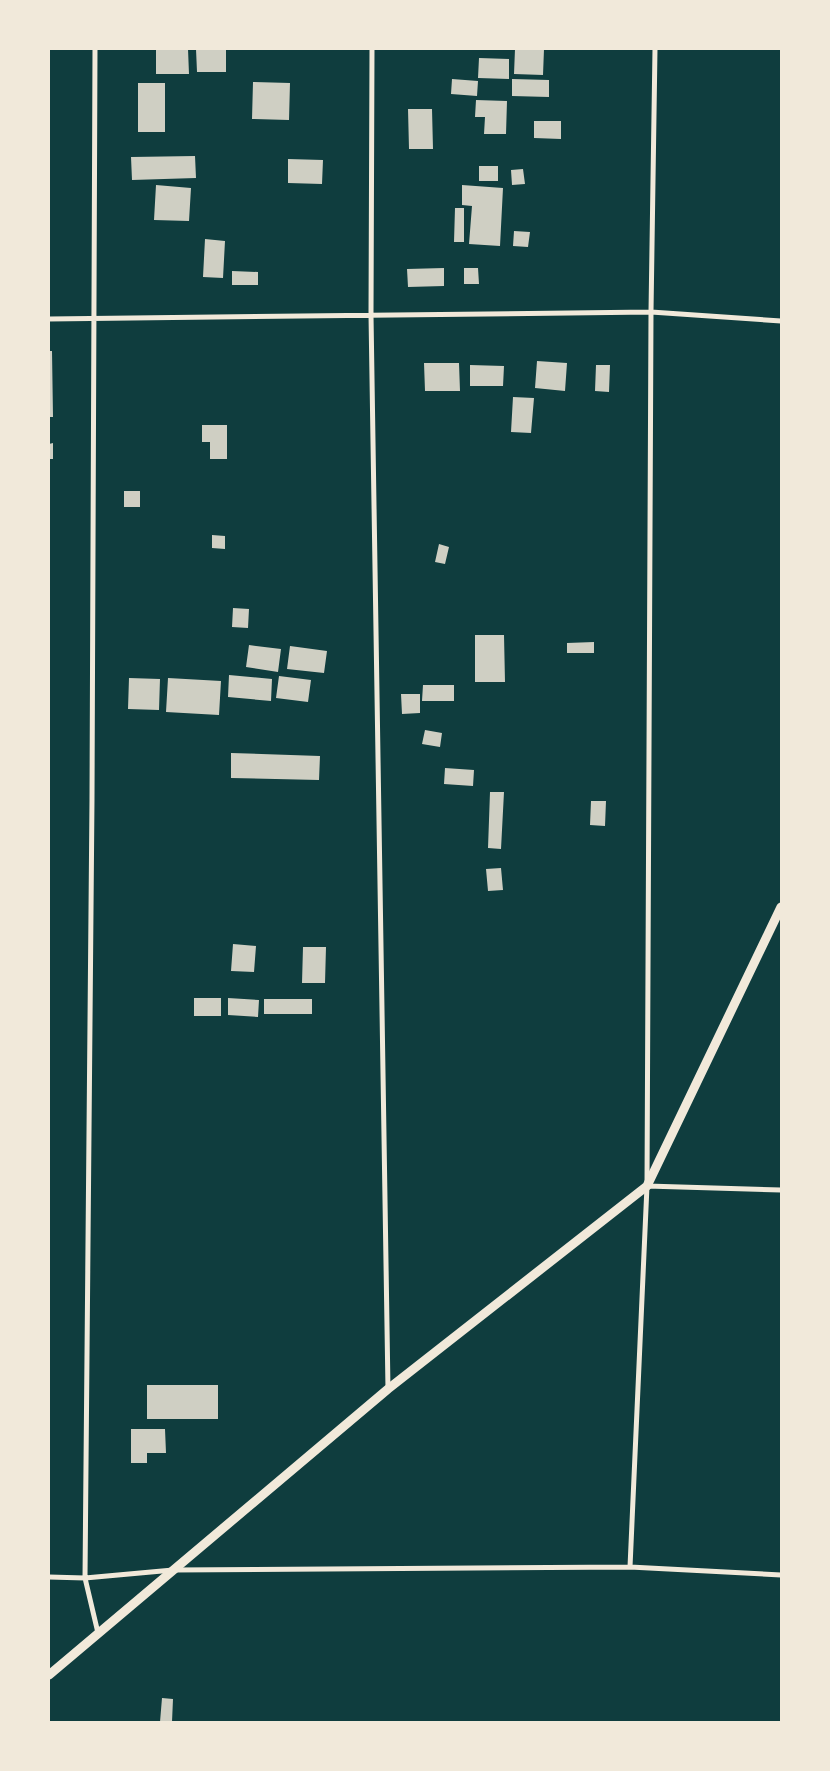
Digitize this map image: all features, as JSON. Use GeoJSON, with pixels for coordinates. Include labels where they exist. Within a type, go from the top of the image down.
{"type":"FeatureCollection","features":[{"type":"Feature","properties":{"kind":"street"},"geometry":{"type":"LineString","coordinates":[[95,49],[85,1578],[98,1633]]}},
{"type":"Feature","properties":{"kind":"street"},"geometry":{"type":"LineString","coordinates":[[372,49],[372,315],[388,1389]]}},
{"type":"Feature","properties":{"kind":"street"},"geometry":{"type":"LineString","coordinates":[[630,1567],[647,1186],[651,312],[655,49]]}},
{"type":"Feature","properties":{"kind":"street"},"geometry":{"type":"LineString","coordinates":[[49,319],[651,312],[781,321]]}},
{"type":"Feature","properties":{"kind":"street"},"geometry":{"type":"LineString","coordinates":[[49,1675],[388,1389],[647,1186],[781,908]]}},
{"type":"Feature","properties":{"kind":"street"},"geometry":{"type":"LineString","coordinates":[[647,1186],[781,1190]]}},
{"type":"Feature","properties":{"kind":"street"},"geometry":{"type":"LineString","coordinates":[[49,1578],[85,1578],[173,1570],[630,1567],[781,1575]]}},
{"type":"Feature","properties":{"kind":"building"},"geometry":{"type":"Polygon","coordinates":[[[156,49],[188,49],[189,74],[156,74],[156,49]]]}},
{"type":"Feature","properties":{"kind":"building"},"geometry":{"type":"Polygon","coordinates":[[[196,49],[226,49],[226,72],[197,72],[196,49]]]}},
{"type":"Feature","properties":{"kind":"building"},"geometry":{"type":"Polygon","coordinates":[[[515,49],[544,49],[543,75],[514,74],[515,49]]]}},
{"type":"Feature","properties":{"kind":"building"},"geometry":{"type":"Polygon","coordinates":[[[479,58],[509,59],[509,79],[478,78],[479,58]]]}},
{"type":"Feature","properties":{"kind":"building"},"geometry":{"type":"Polygon","coordinates":[[[452,79],[478,81],[477,96],[451,94],[452,79]]]}},
{"type":"Feature","properties":{"kind":"building"},"geometry":{"type":"Polygon","coordinates":[[[512,79],[549,80],[549,97],[512,96],[512,79]]]}},
{"type":"Feature","properties":{"kind":"building"},"geometry":{"type":"Polygon","coordinates":[[[253,82],[290,83],[289,120],[252,119],[253,82]]]}},
{"type":"Feature","properties":{"kind":"building"},"geometry":{"type":"Polygon","coordinates":[[[138,83],[165,83],[165,132],[138,132],[138,83]]]}},
{"type":"Feature","properties":{"kind":"building"},"geometry":{"type":"Polygon","coordinates":[[[476,100],[507,101],[506,134],[484,134],[485,117],[475,117],[476,100]]]}},
{"type":"Feature","properties":{"kind":"building"},"geometry":{"type":"Polygon","coordinates":[[[408,109],[432,109],[433,149],[409,149],[408,109]]]}},
{"type":"Feature","properties":{"kind":"building"},"geometry":{"type":"Polygon","coordinates":[[[534,121],[561,121],[561,139],[534,138],[534,121]]]}},
{"type":"Feature","properties":{"kind":"building"},"geometry":{"type":"Polygon","coordinates":[[[195,156],[196,178],[132,180],[131,157],[195,156]]]}},
{"type":"Feature","properties":{"kind":"building"},"geometry":{"type":"Polygon","coordinates":[[[288,159],[323,160],[322,184],[288,183],[288,159]]]}},
{"type":"Feature","properties":{"kind":"building"},"geometry":{"type":"Polygon","coordinates":[[[479,166],[498,166],[498,181],[479,181],[479,166]]]}},
{"type":"Feature","properties":{"kind":"building"},"geometry":{"type":"Polygon","coordinates":[[[523,169],[525,184],[512,185],[511,170],[523,169]]]}},
{"type":"Feature","properties":{"kind":"building"},"geometry":{"type":"Polygon","coordinates":[[[156,185],[191,188],[189,221],[154,220],[156,185]]]}},
{"type":"Feature","properties":{"kind":"building"},"geometry":{"type":"Polygon","coordinates":[[[462,185],[503,188],[500,246],[469,244],[472,206],[462,205],[462,185]]]}},
{"type":"Feature","properties":{"kind":"building"},"geometry":{"type":"Polygon","coordinates":[[[455,208],[464,208],[464,242],[454,242],[455,208]]]}},
{"type":"Feature","properties":{"kind":"building"},"geometry":{"type":"Polygon","coordinates":[[[514,231],[530,232],[528,247],[513,246],[514,231]]]}},
{"type":"Feature","properties":{"kind":"building"},"geometry":{"type":"Polygon","coordinates":[[[205,239],[225,241],[223,278],[203,277],[205,239]]]}},
{"type":"Feature","properties":{"kind":"building"},"geometry":{"type":"Polygon","coordinates":[[[444,268],[444,286],[408,287],[407,269],[444,268]]]}},
{"type":"Feature","properties":{"kind":"building"},"geometry":{"type":"Polygon","coordinates":[[[464,268],[478,268],[479,284],[464,284],[464,268]]]}},
{"type":"Feature","properties":{"kind":"building"},"geometry":{"type":"Polygon","coordinates":[[[232,271],[258,272],[258,285],[232,285],[232,271]]]}},
{"type":"Feature","properties":{"kind":"building"},"geometry":{"type":"Polygon","coordinates":[[[49,351],[52,351],[53,417],[49,417],[49,351]]]}},
{"type":"Feature","properties":{"kind":"building"},"geometry":{"type":"Polygon","coordinates":[[[537,361],[567,363],[565,391],[535,388],[537,361]]]}},
{"type":"Feature","properties":{"kind":"building"},"geometry":{"type":"Polygon","coordinates":[[[424,363],[459,363],[460,391],[425,391],[424,363]]]}},
{"type":"Feature","properties":{"kind":"building"},"geometry":{"type":"Polygon","coordinates":[[[470,365],[504,366],[503,386],[470,386],[470,365]]]}},
{"type":"Feature","properties":{"kind":"building"},"geometry":{"type":"Polygon","coordinates":[[[596,365],[610,365],[609,392],[595,391],[596,365]]]}},
{"type":"Feature","properties":{"kind":"building"},"geometry":{"type":"Polygon","coordinates":[[[513,397],[534,398],[531,433],[511,432],[513,397]]]}},
{"type":"Feature","properties":{"kind":"building"},"geometry":{"type":"Polygon","coordinates":[[[202,425],[227,425],[227,459],[210,459],[210,442],[202,442],[202,425]]]}},
{"type":"Feature","properties":{"kind":"building"},"geometry":{"type":"Polygon","coordinates":[[[53,443],[53,459],[49,459],[49,444],[53,443]]]}},
{"type":"Feature","properties":{"kind":"building"},"geometry":{"type":"Polygon","coordinates":[[[124,491],[140,491],[140,507],[124,507],[124,491]]]}},
{"type":"Feature","properties":{"kind":"building"},"geometry":{"type":"Polygon","coordinates":[[[212,535],[225,536],[225,549],[212,548],[212,535]]]}},
{"type":"Feature","properties":{"kind":"building"},"geometry":{"type":"Polygon","coordinates":[[[439,544],[449,547],[445,564],[435,562],[439,544]]]}},
{"type":"Feature","properties":{"kind":"building"},"geometry":{"type":"Polygon","coordinates":[[[233,608],[249,609],[248,628],[232,627],[233,608]]]}},
{"type":"Feature","properties":{"kind":"building"},"geometry":{"type":"Polygon","coordinates":[[[475,635],[504,635],[505,682],[475,682],[475,635]]]}},
{"type":"Feature","properties":{"kind":"building"},"geometry":{"type":"Polygon","coordinates":[[[594,642],[594,653],[567,653],[567,643],[594,642]]]}},
{"type":"Feature","properties":{"kind":"building"},"geometry":{"type":"Polygon","coordinates":[[[249,645],[281,649],[278,672],[246,667],[249,645]]]}},
{"type":"Feature","properties":{"kind":"building"},"geometry":{"type":"Polygon","coordinates":[[[290,646],[327,651],[324,673],[287,669],[290,646]]]}},
{"type":"Feature","properties":{"kind":"building"},"geometry":{"type":"Polygon","coordinates":[[[229,675],[272,679],[271,701],[228,697],[229,675]]]}},
{"type":"Feature","properties":{"kind":"building"},"geometry":{"type":"Polygon","coordinates":[[[279,676],[311,680],[308,702],[276,698],[279,676]]]}},
{"type":"Feature","properties":{"kind":"building"},"geometry":{"type":"Polygon","coordinates":[[[129,678],[160,679],[159,710],[128,709],[129,678]]]}},
{"type":"Feature","properties":{"kind":"building"},"geometry":{"type":"Polygon","coordinates":[[[168,678],[221,681],[219,715],[166,712],[168,678]]]}},
{"type":"Feature","properties":{"kind":"building"},"geometry":{"type":"Polygon","coordinates":[[[423,685],[454,685],[454,701],[422,701],[423,685]]]}},
{"type":"Feature","properties":{"kind":"building"},"geometry":{"type":"Polygon","coordinates":[[[401,694],[420,694],[420,713],[402,714],[401,694]]]}},
{"type":"Feature","properties":{"kind":"building"},"geometry":{"type":"Polygon","coordinates":[[[425,730],[442,733],[440,747],[422,744],[425,730]]]}},
{"type":"Feature","properties":{"kind":"building"},"geometry":{"type":"Polygon","coordinates":[[[231,753],[320,756],[319,780],[231,778],[231,753]]]}},
{"type":"Feature","properties":{"kind":"building"},"geometry":{"type":"Polygon","coordinates":[[[445,768],[474,770],[473,786],[444,784],[445,768]]]}},
{"type":"Feature","properties":{"kind":"building"},"geometry":{"type":"Polygon","coordinates":[[[490,792],[504,792],[501,849],[488,848],[490,792]]]}},
{"type":"Feature","properties":{"kind":"building"},"geometry":{"type":"Polygon","coordinates":[[[591,801],[606,801],[605,826],[590,825],[591,801]]]}},
{"type":"Feature","properties":{"kind":"building"},"geometry":{"type":"Polygon","coordinates":[[[501,868],[503,890],[488,891],[486,869],[501,868]]]}},
{"type":"Feature","properties":{"kind":"building"},"geometry":{"type":"Polygon","coordinates":[[[233,944],[256,946],[254,972],[231,971],[233,944]]]}},
{"type":"Feature","properties":{"kind":"building"},"geometry":{"type":"Polygon","coordinates":[[[303,947],[326,947],[325,983],[302,983],[303,947]]]}},
{"type":"Feature","properties":{"kind":"building"},"geometry":{"type":"Polygon","coordinates":[[[194,998],[221,998],[221,1016],[194,1016],[194,998]]]}},
{"type":"Feature","properties":{"kind":"building"},"geometry":{"type":"Polygon","coordinates":[[[228,998],[259,1000],[258,1017],[228,1015],[228,998]]]}},
{"type":"Feature","properties":{"kind":"building"},"geometry":{"type":"Polygon","coordinates":[[[264,999],[312,999],[312,1014],[264,1014],[264,999]]]}},
{"type":"Feature","properties":{"kind":"building"},"geometry":{"type":"Polygon","coordinates":[[[147,1385],[218,1385],[218,1419],[147,1419],[147,1385]]]}},
{"type":"Feature","properties":{"kind":"building"},"geometry":{"type":"Polygon","coordinates":[[[131,1429],[165,1429],[166,1453],[147,1453],[147,1463],[131,1463],[131,1429]]]}},
{"type":"Feature","properties":{"kind":"building"},"geometry":{"type":"Polygon","coordinates":[[[162,1698],[173,1699],[172,1722],[160,1722],[162,1698]]]}}]}
